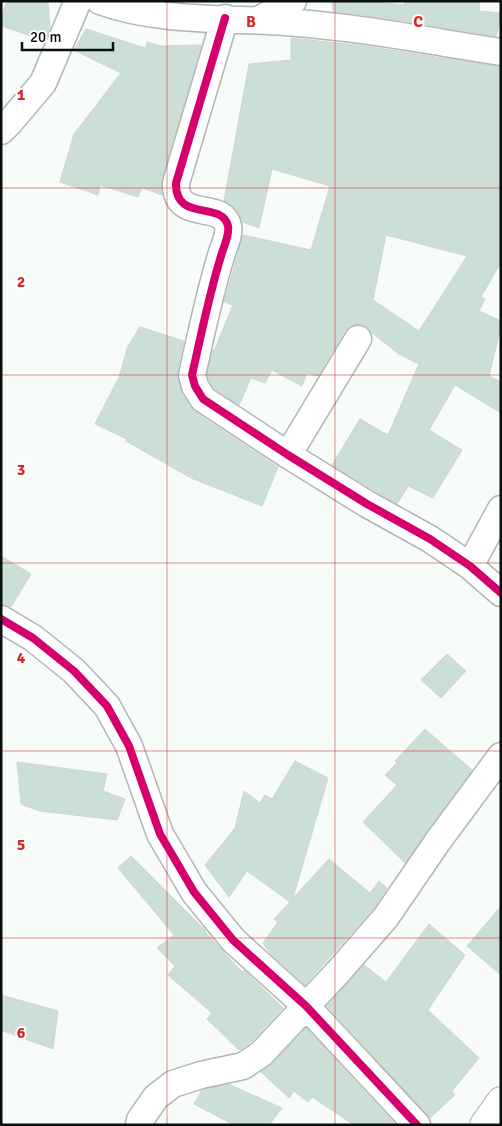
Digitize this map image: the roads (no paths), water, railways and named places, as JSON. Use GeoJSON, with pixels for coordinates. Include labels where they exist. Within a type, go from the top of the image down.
{"type":"FeatureCollection","features":[{"type":"Feature","properties":{"kind":"main road"},"geometry":{"type":"LineString","coordinates":[[484,1125],[501,1101]]}},
{"type":"Feature","properties":{"kind":"street"},"geometry":{"type":"LineString","coordinates":[[1,131],[43,83],[78,1]]}},
{"type":"Feature","properties":{"kind":"street"},"geometry":{"type":"LineString","coordinates":[[100,1],[119,8],[152,14],[286,22],[364,31],[501,52]]}},
{"type":"Feature","properties":{"kind":"street"},"geometry":{"type":"LineString","coordinates":[[257,21],[293,1]]}},
{"type":"Feature","properties":{"kind":"street"},"geometry":{"type":"LineString","coordinates":[[225,18],[176,183],[176,193],[180,202],[193,208],[216,214],[225,219],[228,228],[192,375],[195,386],[203,399],[367,504],[430,539],[470,566],[501,593]]}},
{"type":"Feature","properties":{"kind":"street"},"geometry":{"type":"LineString","coordinates":[[288,455],[358,339]]}},
{"type":"Feature","properties":{"kind":"street"},"geometry":{"type":"LineString","coordinates":[[470,566],[501,508]]}},
{"type":"Feature","properties":{"kind":"street"},"geometry":{"type":"LineString","coordinates":[[1,619],[33,638],[74,671],[107,706],[129,746],[160,834],[194,892],[233,940],[306,1006],[417,1125]]}},
{"type":"Feature","properties":{"kind":"street"},"geometry":{"type":"LineString","coordinates":[[138,1125],[156,1097],[173,1084],[201,1075],[243,1066],[261,1054],[339,971],[386,917],[438,840],[501,756]]}}]}
